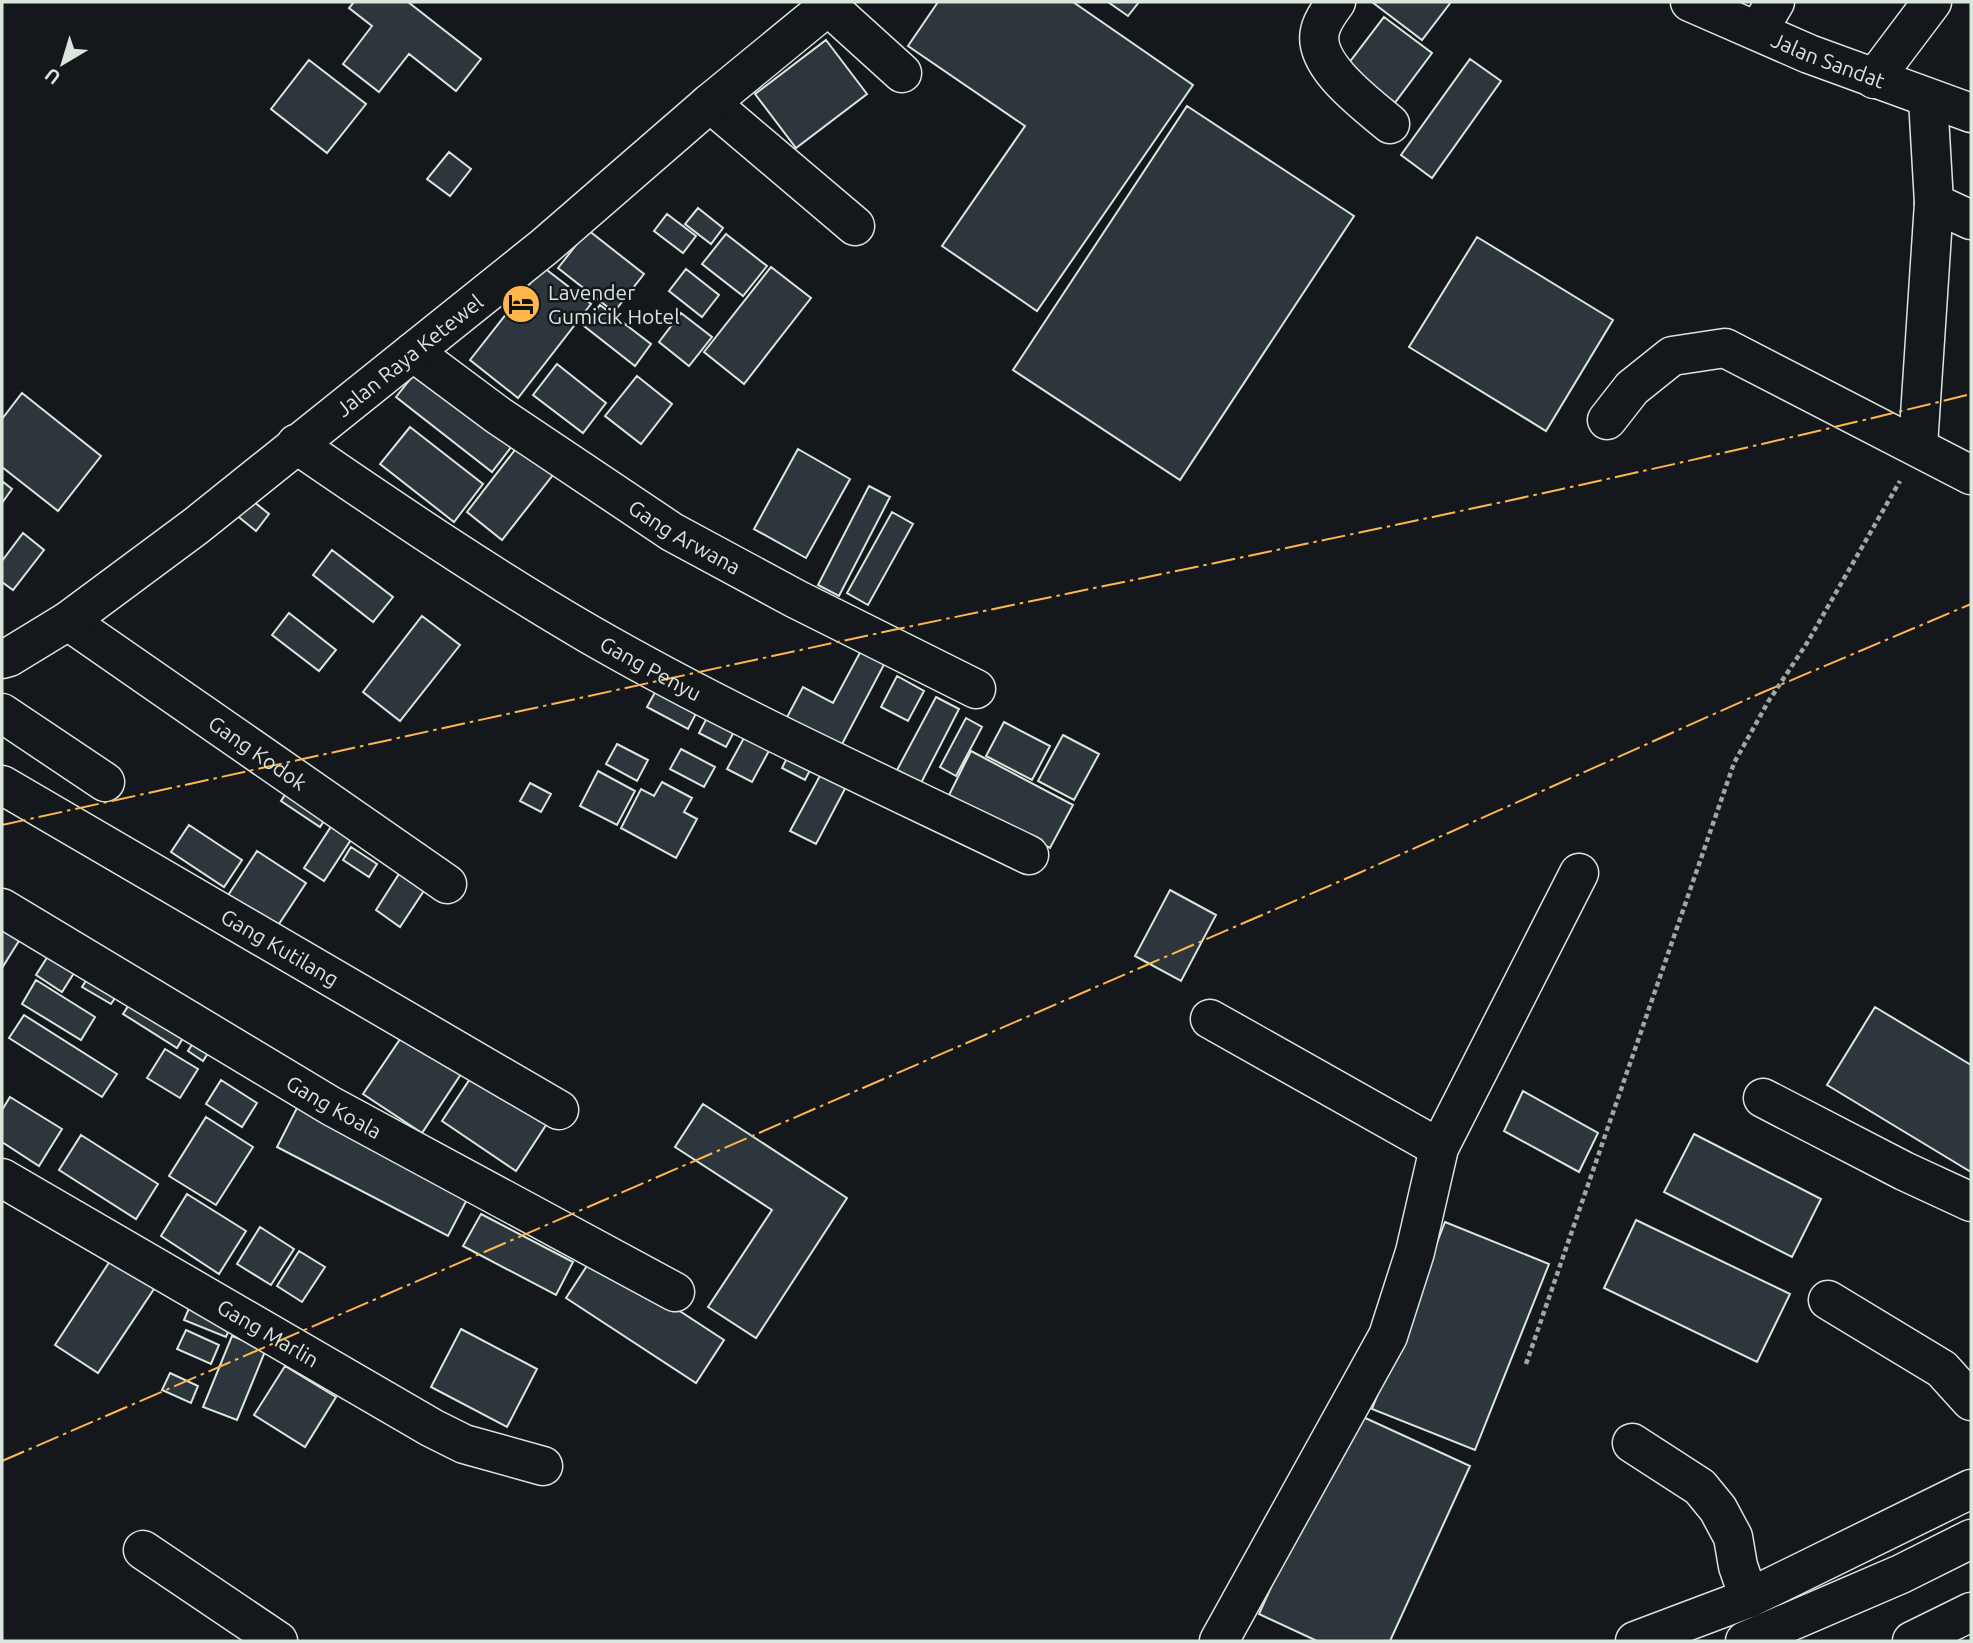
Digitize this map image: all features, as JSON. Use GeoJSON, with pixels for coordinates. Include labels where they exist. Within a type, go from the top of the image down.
{"type":"FeatureCollection","features":[{"type":"Feature","properties":{"kind":"main road"},"geometry":{"type":"LineString","coordinates":[[1336,2],[1320,29],[1319,44],[1329,67],[1390,124]]}},
{"type":"Feature","properties":{"kind":"main road","name":"Jalan Sandat"},"geometry":{"type":"LineString","coordinates":[[1690,2],[1767,17],[1809,54],[1971,113]]}},
{"type":"Feature","properties":{"kind":"main road"},"geometry":{"type":"LineString","coordinates":[[1874,79],[1932,2]]}},
{"type":"Feature","properties":{"kind":"main road"},"geometry":{"type":"LineString","coordinates":[[831,3],[838,15],[902,73]]}},
{"type":"Feature","properties":{"kind":"main road","name":"Jalan Raya Ketewel"},"geometry":{"type":"LineString","coordinates":[[2,659],[68,621],[196,526],[544,247],[710,103],[831,3]]}},
{"type":"Feature","properties":{"kind":"main road"},"geometry":{"type":"LineString","coordinates":[[1918,446],[1934,203],[1928,99]]}},
{"type":"Feature","properties":{"kind":"main road"},"geometry":{"type":"LineString","coordinates":[[710,103],[855,226]]}},
{"type":"Feature","properties":{"kind":"main road"},"geometry":{"type":"LineString","coordinates":[[1934,203],[1971,220]]}},
{"type":"Feature","properties":{"kind":"main road"},"geometry":{"type":"LineString","coordinates":[[1607,420],[1632,388],[1672,356],[1725,348],[1971,475]]}},
{"type":"Feature","properties":{"kind":"main road","name":"Gang Arwana"},"geometry":{"type":"LineString","coordinates":[[413,352],[499,416],[672,532],[796,599],[976,690]]}},
{"type":"Feature","properties":{"kind":"main road","name":"Gang Penyu"},"geometry":{"type":"LineString","coordinates":[[296,444],[471,564],[591,635],[723,707],[1029,855]]}},
{"type":"Feature","properties":{"kind":"main road","name":"Gang Kodok"},"geometry":{"type":"LineString","coordinates":[[68,621],[447,884]]}},
{"type":"Feature","properties":{"kind":"main road"},"geometry":{"type":"LineString","coordinates":[[2,713],[105,782]]}},
{"type":"Feature","properties":{"kind":"main road","name":"Gang Kutilang"},"geometry":{"type":"LineString","coordinates":[[2,785],[559,1110]]}},
{"type":"Feature","properties":{"kind":"main road"},"geometry":{"type":"LineString","coordinates":[[1219,1641],[1388,1336],[1415,1252],[1440,1148],[1579,873]]}},
{"type":"Feature","properties":{"kind":"main road","name":"Gang Koala"},"geometry":{"type":"LineString","coordinates":[[2,908],[331,1107],[675,1292]]}},
{"type":"Feature","properties":{"kind":"main road"},"geometry":{"type":"LineString","coordinates":[[1210,1018],[1379,1116],[1440,1148]]}},
{"type":"Feature","properties":{"kind":"main road"},"geometry":{"type":"LineString","coordinates":[[1763,1098],[1904,1171],[1971,1202]]}},
{"type":"Feature","properties":{"kind":"main road","name":"Gang Marlin"},"geometry":{"type":"LineString","coordinates":[[2,1178],[432,1428],[464,1444],[543,1466]]}},
{"type":"Feature","properties":{"kind":"main road"},"geometry":{"type":"LineString","coordinates":[[1828,1300],[1942,1369],[1971,1401]]}},
{"type":"Feature","properties":{"kind":"main road"},"geometry":{"type":"LineString","coordinates":[[1632,1443],[1700,1487],[1718,1509],[1733,1537],[1738,1566],[1749,1598]]}},
{"type":"Feature","properties":{"kind":"main road"},"geometry":{"type":"LineString","coordinates":[[1635,1641],[1749,1598],[1971,1489]]}},
{"type":"Feature","properties":{"kind":"main road"},"geometry":{"type":"LineString","coordinates":[[1745,1641],[1900,1574],[1971,1539]]}},
{"type":"Feature","properties":{"kind":"main road"},"geometry":{"type":"LineString","coordinates":[[143,1550],[278,1641]]}},
{"type":"Feature","properties":{"kind":"main road"},"geometry":{"type":"LineString","coordinates":[[1912,1641],[1971,1612]]}},
{"type":"Feature","properties":{"kind":"path"},"geometry":{"type":"LineString","coordinates":[[1527,1364],[1734,763],[1896,491],[1918,446]]}},
{"type":"Feature","properties":{"kind":"building"},"geometry":{"type":"Polygon","coordinates":[[[354,2],[408,2],[481,59],[456,91],[409,54],[379,92],[343,64],[372,26],[349,8],[354,2]]]}},
{"type":"Feature","properties":{"kind":"building"},"geometry":{"type":"Polygon","coordinates":[[[938,2],[1073,2],[1193,85],[1037,311],[942,246],[1025,126],[908,46],[938,2]]]}},
{"type":"Feature","properties":{"kind":"building"},"geometry":{"type":"Polygon","coordinates":[[[1108,2],[1139,2],[1128,16],[1108,2]]]}},
{"type":"Feature","properties":{"kind":"building"},"geometry":{"type":"Polygon","coordinates":[[[1372,2],[1451,2],[1422,40],[1372,2]]]}},
{"type":"Feature","properties":{"kind":"building"},"geometry":{"type":"Polygon","coordinates":[[[1384,17],[1432,53],[1388,112],[1339,76],[1384,17]]]}},
{"type":"Feature","properties":{"kind":"building"},"geometry":{"type":"Polygon","coordinates":[[[826,40],[867,94],[796,148],[755,94],[826,40]]]}},
{"type":"Feature","properties":{"kind":"building"},"geometry":{"type":"Polygon","coordinates":[[[1470,59],[1501,81],[1432,178],[1401,155],[1470,59]]]}},
{"type":"Feature","properties":{"kind":"building"},"geometry":{"type":"Polygon","coordinates":[[[309,60],[366,104],[327,153],[271,109],[309,60]]]}},
{"type":"Feature","properties":{"kind":"building"},"geometry":{"type":"Polygon","coordinates":[[[1187,106],[1354,216],[1180,480],[1013,370],[1187,106]]]}},
{"type":"Feature","properties":{"kind":"building"},"geometry":{"type":"Polygon","coordinates":[[[449,152],[471,169],[450,196],[427,179],[449,152]]]}},
{"type":"Feature","properties":{"kind":"building"},"geometry":{"type":"Polygon","coordinates":[[[698,208],[723,228],[711,244],[685,224],[698,208]]]}},
{"type":"Feature","properties":{"kind":"building"},"geometry":{"type":"Polygon","coordinates":[[[667,214],[696,236],[683,253],[654,231],[667,214]]]}},
{"type":"Feature","properties":{"kind":"building"},"geometry":{"type":"Polygon","coordinates":[[[588,230],[644,274],[614,312],[558,268],[588,230]]]}},
{"type":"Feature","properties":{"kind":"building"},"geometry":{"type":"Polygon","coordinates":[[[726,234],[767,266],[743,296],[702,264],[726,234]]]}},
{"type":"Feature","properties":{"kind":"building"},"geometry":{"type":"Polygon","coordinates":[[[1477,237],[1613,320],[1546,431],[1409,347],[1477,237]]]}},
{"type":"Feature","properties":{"kind":"building"},"geometry":{"type":"Polygon","coordinates":[[[543,267],[591,304],[518,398],[470,360],[543,267]]]}},
{"type":"Feature","properties":{"kind":"building"},"geometry":{"type":"Polygon","coordinates":[[[771,267],[811,298],[744,384],[704,352],[771,267]]]}},
{"type":"Feature","properties":{"kind":"building"},"geometry":{"type":"Polygon","coordinates":[[[686,269],[719,295],[702,317],[669,291],[686,269]]]}},
{"type":"Feature","properties":{"kind":"building"},"geometry":{"type":"Polygon","coordinates":[[[600,305],[651,344],[635,366],[584,326],[600,305]]]}},
{"type":"Feature","properties":{"kind":"building"},"geometry":{"type":"Polygon","coordinates":[[[681,313],[712,337],[689,366],[659,342],[681,313]]]}},
{"type":"Feature","properties":{"kind":"building"},"geometry":{"type":"Polygon","coordinates":[[[424,362],[519,437],[492,472],[396,397],[424,362]]]}},
{"type":"Feature","properties":{"kind":"building"},"geometry":{"type":"Polygon","coordinates":[[[557,364],[606,403],[583,433],[533,395],[557,364]]]}},
{"type":"Feature","properties":{"kind":"building"},"geometry":{"type":"Polygon","coordinates":[[[637,376],[672,404],[641,444],[605,416],[637,376]]]}},
{"type":"Feature","properties":{"kind":"building"},"geometry":{"type":"Polygon","coordinates":[[[22,393],[101,456],[58,511],[2,467],[2,419],[22,393]]]}},
{"type":"Feature","properties":{"kind":"building"},"geometry":{"type":"Polygon","coordinates":[[[410,427],[483,484],[454,522],[380,464],[410,427]]]}},
{"type":"Feature","properties":{"kind":"building"},"geometry":{"type":"Polygon","coordinates":[[[524,438],[560,466],[502,540],[467,512],[524,438]]]}},
{"type":"Feature","properties":{"kind":"building"},"geometry":{"type":"Polygon","coordinates":[[[798,449],[850,479],[806,558],[754,529],[798,449]]]}},
{"type":"Feature","properties":{"kind":"building"},"geometry":{"type":"Polygon","coordinates":[[[2,481],[12,489],[2,503],[2,481]]]}},
{"type":"Feature","properties":{"kind":"building"},"geometry":{"type":"Polygon","coordinates":[[[869,486],[890,497],[839,596],[818,585],[869,486]]]}},
{"type":"Feature","properties":{"kind":"building"},"geometry":{"type":"Polygon","coordinates":[[[248,497],[269,514],[256,531],[235,514],[248,497]]]}},
{"type":"Feature","properties":{"kind":"building"},"geometry":{"type":"Polygon","coordinates":[[[892,512],[913,524],[868,605],[847,593],[892,512]]]}},
{"type":"Feature","properties":{"kind":"building"},"geometry":{"type":"Polygon","coordinates":[[[23,533],[44,550],[13,590],[2,582],[2,561],[23,533]]]}},
{"type":"Feature","properties":{"kind":"building"},"geometry":{"type":"Polygon","coordinates":[[[332,550],[393,597],[373,622],[313,575],[332,550]]]}},
{"type":"Feature","properties":{"kind":"building"},"geometry":{"type":"Polygon","coordinates":[[[289,613],[336,650],[319,671],[272,635],[289,613]]]}},
{"type":"Feature","properties":{"kind":"building"},"geometry":{"type":"Polygon","coordinates":[[[422,616],[460,645],[400,721],[363,692],[422,616]]]}},
{"type":"Feature","properties":{"kind":"building"},"geometry":{"type":"Polygon","coordinates":[[[864,645],[888,657],[840,748],[786,719],[803,687],[833,703],[864,645]]]}},
{"type":"Feature","properties":{"kind":"building"},"geometry":{"type":"Polygon","coordinates":[[[897,676],[924,691],[908,721],[881,707],[897,676]]]}},
{"type":"Feature","properties":{"kind":"building"},"geometry":{"type":"Polygon","coordinates":[[[660,683],[701,704],[688,729],[647,707],[660,683]]]}},
{"type":"Feature","properties":{"kind":"building"},"geometry":{"type":"Polygon","coordinates":[[[936,697],[959,709],[921,783],[897,770],[936,697]]]}},
{"type":"Feature","properties":{"kind":"building"},"geometry":{"type":"Polygon","coordinates":[[[709,714],[736,728],[726,747],[699,733],[709,714]]]}},
{"type":"Feature","properties":{"kind":"building"},"geometry":{"type":"Polygon","coordinates":[[[966,718],[982,727],[956,776],[940,767],[966,718]]]}},
{"type":"Feature","properties":{"kind":"building"},"geometry":{"type":"Polygon","coordinates":[[[1004,722],[1050,746],[1032,780],[986,756],[1004,722]]]}},
{"type":"Feature","properties":{"kind":"building"},"geometry":{"type":"Polygon","coordinates":[[[1063,735],[1099,754],[1074,800],[1038,781],[1063,735]]]}},
{"type":"Feature","properties":{"kind":"building"},"geometry":{"type":"Polygon","coordinates":[[[745,736],[770,749],[752,782],[727,769],[745,736]]]}},
{"type":"Feature","properties":{"kind":"building"},"geometry":{"type":"Polygon","coordinates":[[[617,744],[648,760],[637,781],[606,764],[617,744]]]}},
{"type":"Feature","properties":{"kind":"building"},"geometry":{"type":"Polygon","coordinates":[[[681,749],[715,767],[704,787],[670,769],[681,749]]]}},
{"type":"Feature","properties":{"kind":"building"},"geometry":{"type":"Polygon","coordinates":[[[791,750],[814,762],[805,780],[782,768],[791,750]]]}},
{"type":"Feature","properties":{"kind":"building"},"geometry":{"type":"Polygon","coordinates":[[[971,751],[1073,805],[1050,848],[949,795],[971,751]]]}},
{"type":"Feature","properties":{"kind":"building"},"geometry":{"type":"Polygon","coordinates":[[[598,771],[635,791],[617,825],[580,806],[598,771]]]}},
{"type":"Feature","properties":{"kind":"building"},"geometry":{"type":"Polygon","coordinates":[[[822,772],[847,785],[816,844],[790,831],[822,772]]]}},
{"type":"Feature","properties":{"kind":"building"},"geometry":{"type":"Polygon","coordinates":[[[294,781],[333,807],[320,827],[281,801],[294,781]]]}},
{"type":"Feature","properties":{"kind":"building"},"geometry":{"type":"Polygon","coordinates":[[[662,782],[692,798],[684,812],[697,819],[676,858],[621,828],[641,789],[654,796],[662,782]]]}},
{"type":"Feature","properties":{"kind":"building"},"geometry":{"type":"Polygon","coordinates":[[[530,783],[551,794],[541,812],[520,801],[530,783]]]}},
{"type":"Feature","properties":{"kind":"building"},"geometry":{"type":"Polygon","coordinates":[[[336,819],[356,832],[324,881],[304,868],[336,819]]]}},
{"type":"Feature","properties":{"kind":"building"},"geometry":{"type":"Polygon","coordinates":[[[189,825],[242,860],[224,887],[171,852],[189,825]]]}},
{"type":"Feature","properties":{"kind":"building"},"geometry":{"type":"Polygon","coordinates":[[[351,847],[377,864],[369,877],[343,860],[351,847]]]}},
{"type":"Feature","properties":{"kind":"building"},"geometry":{"type":"Polygon","coordinates":[[[257,851],[306,883],[273,933],[225,900],[257,851]]]}},
{"type":"Feature","properties":{"kind":"building"},"geometry":{"type":"Polygon","coordinates":[[[404,866],[429,883],[400,927],[376,910],[404,866]]]}},
{"type":"Feature","properties":{"kind":"building"},"geometry":{"type":"Polygon","coordinates":[[[1170,890],[1216,915],[1181,981],[1135,956],[1170,890]]]}},
{"type":"Feature","properties":{"kind":"building"},"geometry":{"type":"Polygon","coordinates":[[[2,913],[27,928],[2,968],[2,913]]]}},
{"type":"Feature","properties":{"kind":"building"},"geometry":{"type":"Polygon","coordinates":[[[48,956],[74,973],[62,992],[36,975],[48,956]]]}},
{"type":"Feature","properties":{"kind":"building"},"geometry":{"type":"Polygon","coordinates":[[[92,971],[121,989],[111,1004],[82,987],[92,971]]]}},
{"type":"Feature","properties":{"kind":"building"},"geometry":{"type":"Polygon","coordinates":[[[36,980],[95,1017],[81,1040],[22,1004],[36,980]]]}},
{"type":"Feature","properties":{"kind":"building"},"geometry":{"type":"Polygon","coordinates":[[[136,994],[189,1028],[177,1048],[123,1014],[136,994]]]}},
{"type":"Feature","properties":{"kind":"building"},"geometry":{"type":"Polygon","coordinates":[[[1875,1007],[1971,1065],[1971,1172],[1827,1085],[1875,1007]]]}},
{"type":"Feature","properties":{"kind":"building"},"geometry":{"type":"Polygon","coordinates":[[[24,1015],[117,1074],[102,1097],[9,1038],[24,1015]]]}},
{"type":"Feature","properties":{"kind":"building"},"geometry":{"type":"Polygon","coordinates":[[[407,1029],[465,1068],[422,1133],[363,1094],[407,1029]]]}},
{"type":"Feature","properties":{"kind":"building"},"geometry":{"type":"Polygon","coordinates":[[[200,1032],[215,1042],[203,1061],[188,1051],[200,1032]]]}},
{"type":"Feature","properties":{"kind":"building"},"geometry":{"type":"Polygon","coordinates":[[[165,1049],[198,1069],[180,1098],[147,1078],[165,1049]]]}},
{"type":"Feature","properties":{"kind":"building"},"geometry":{"type":"Polygon","coordinates":[[[476,1070],[550,1119],[516,1171],[442,1121],[476,1070]]]}},
{"type":"Feature","properties":{"kind":"building"},"geometry":{"type":"Polygon","coordinates":[[[221,1080],[257,1103],[242,1127],[206,1104],[221,1080]]]}},
{"type":"Feature","properties":{"kind":"building"},"geometry":{"type":"Polygon","coordinates":[[[1523,1091],[1598,1133],[1579,1172],[1504,1131],[1523,1091]]]}},
{"type":"Feature","properties":{"kind":"building"},"geometry":{"type":"Polygon","coordinates":[[[10,1097],[62,1129],[39,1166],[2,1142],[2,1110],[10,1097]]]}},
{"type":"Feature","properties":{"kind":"building"},"geometry":{"type":"Polygon","coordinates":[[[301,1100],[473,1188],[448,1236],[277,1147],[301,1100]]]}},
{"type":"Feature","properties":{"kind":"building"},"geometry":{"type":"Polygon","coordinates":[[[703,1104],[847,1198],[756,1338],[708,1307],[772,1210],[675,1147],[703,1104]]]}},
{"type":"Feature","properties":{"kind":"building"},"geometry":{"type":"Polygon","coordinates":[[[206,1117],[253,1147],[216,1205],[169,1176],[206,1117]]]}},
{"type":"Feature","properties":{"kind":"building"},"geometry":{"type":"Polygon","coordinates":[[[1694,1134],[1821,1199],[1792,1257],[1664,1192],[1694,1134]]]}},
{"type":"Feature","properties":{"kind":"building"},"geometry":{"type":"Polygon","coordinates":[[[81,1135],[158,1184],[136,1219],[59,1170],[81,1135]]]}},
{"type":"Feature","properties":{"kind":"building"},"geometry":{"type":"Polygon","coordinates":[[[187,1194],[246,1231],[219,1274],[161,1236],[187,1194]]]}},
{"type":"Feature","properties":{"kind":"building"},"geometry":{"type":"Polygon","coordinates":[[[481,1214],[573,1262],[556,1295],[463,1246],[481,1214]]]}},
{"type":"Feature","properties":{"kind":"building"},"geometry":{"type":"Polygon","coordinates":[[[1636,1220],[1790,1294],[1757,1362],[1604,1288],[1636,1220]]]}},
{"type":"Feature","properties":{"kind":"building"},"geometry":{"type":"Polygon","coordinates":[[[1445,1222],[1549,1264],[1475,1450],[1372,1409],[1445,1222]]]}},
{"type":"Feature","properties":{"kind":"building"},"geometry":{"type":"Polygon","coordinates":[[[260,1227],[294,1249],[271,1285],[237,1264],[260,1227]]]}},
{"type":"Feature","properties":{"kind":"building"},"geometry":{"type":"Polygon","coordinates":[[[299,1251],[325,1267],[302,1302],[277,1286],[299,1251]]]}},
{"type":"Feature","properties":{"kind":"building"},"geometry":{"type":"Polygon","coordinates":[[[594,1255],[724,1340],[696,1383],[566,1298],[594,1255]]]}},
{"type":"Feature","properties":{"kind":"building"},"geometry":{"type":"Polygon","coordinates":[[[112,1258],[156,1286],[98,1373],[55,1345],[112,1258]]]}},
{"type":"Feature","properties":{"kind":"building"},"geometry":{"type":"Polygon","coordinates":[[[192,1301],[234,1318],[226,1337],[184,1320],[192,1301]]]}},
{"type":"Feature","properties":{"kind":"building"},"geometry":{"type":"Polygon","coordinates":[[[461,1329],[537,1369],[507,1427],[431,1387],[461,1329]]]}},
{"type":"Feature","properties":{"kind":"building"},"geometry":{"type":"Polygon","coordinates":[[[186,1330],[219,1345],[211,1364],[177,1349],[186,1330]]]}},
{"type":"Feature","properties":{"kind":"building"},"geometry":{"type":"Polygon","coordinates":[[[232,1336],[266,1349],[237,1420],[203,1407],[232,1336]]]}},
{"type":"Feature","properties":{"kind":"building"},"geometry":{"type":"Polygon","coordinates":[[[285,1366],[336,1397],[305,1447],[254,1415],[285,1366]]]}},
{"type":"Feature","properties":{"kind":"building"},"geometry":{"type":"Polygon","coordinates":[[[170,1373],[198,1386],[191,1403],[162,1390],[170,1373]]]}},
{"type":"Feature","properties":{"kind":"building"},"geometry":{"type":"Polygon","coordinates":[[[1350,1411],[1470,1466],[1390,1641],[1317,1641],[1259,1614],[1350,1411]]]}},
{"type":"Feature","properties":{"kind":"power"},"geometry":{"type":"LineString","coordinates":[[2,825],[912,626],[1575,486],[1971,394]]}},
{"type":"Feature","properties":{"kind":"power"},"geometry":{"type":"LineString","coordinates":[[2,1461],[1359,873],[1761,693],[1971,604]]}},
{"type":"Feature","properties":{"kind":"place","name":"Lavender Gumicik Hotel"},"geometry":{"type":"Point","coordinates":[521,304]}}]}
